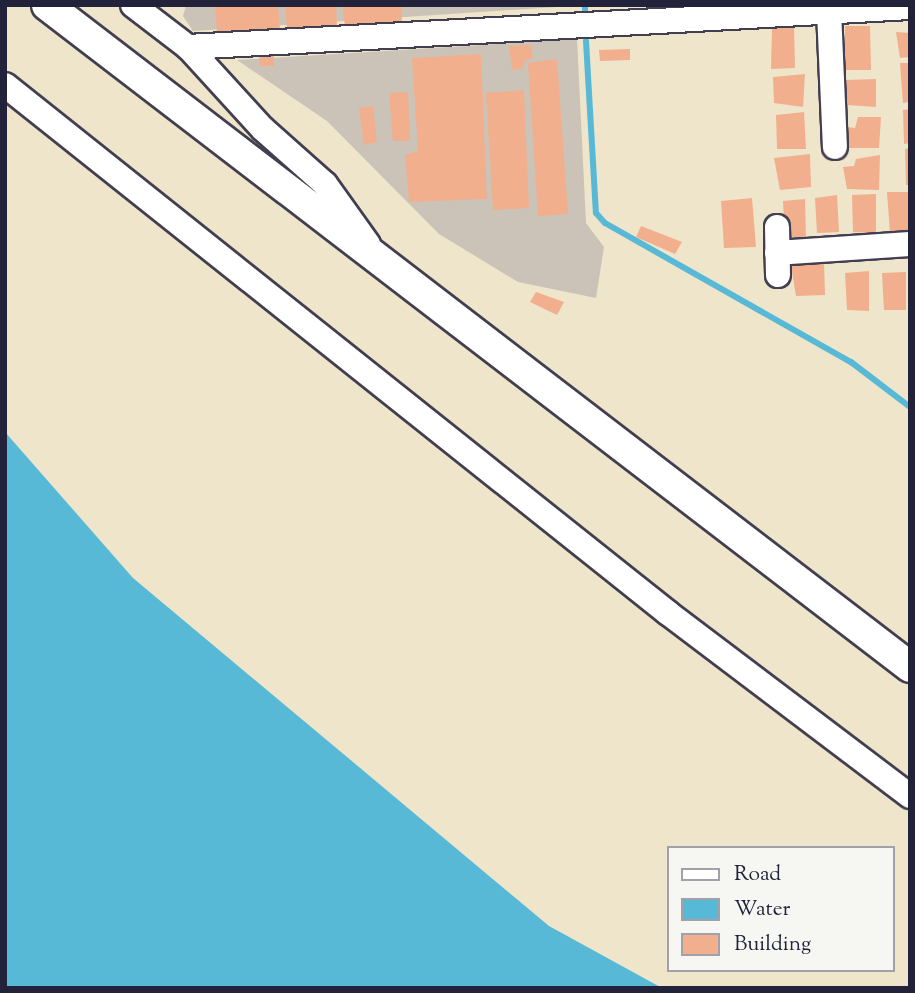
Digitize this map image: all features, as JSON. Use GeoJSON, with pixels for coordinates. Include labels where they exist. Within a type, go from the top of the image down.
{"type":"FeatureCollection","features":[{"type":"Feature","properties":{"kind":"street"},"geometry":{"type":"LineString","coordinates":[[47,5],[910,667]]}},
{"type":"Feature","properties":{"kind":"street"},"geometry":{"type":"LineString","coordinates":[[188,47],[910,7]]}},
{"type":"Feature","properties":{"kind":"street"},"geometry":{"type":"LineString","coordinates":[[149,9],[188,47],[263,129],[325,184],[381,261]]}},
{"type":"Feature","properties":{"kind":"street"},"geometry":{"type":"LineString","coordinates":[[829,11],[835,147]]}},
{"type":"Feature","properties":{"kind":"street"},"geometry":{"type":"LineString","coordinates":[[5,85],[668,613],[910,796]]}},
{"type":"Feature","properties":{"kind":"street"},"geometry":{"type":"LineString","coordinates":[[777,228],[778,264],[910,244]]}},
{"type":"Feature","properties":{"kind":"shaded area"},"geometry":{"type":"Polygon","coordinates":[[[186,5],[572,6],[193,31],[183,16],[186,5]]]}},
{"type":"Feature","properties":{"kind":"shaded area"},"geometry":{"type":"Polygon","coordinates":[[[577,39],[586,223],[604,247],[596,298],[518,282],[439,234],[327,121],[237,60],[577,39]]]}},
{"type":"Feature","properties":{"kind":"water"},"geometry":{"type":"Polygon","coordinates":[[[5,432],[133,578],[549,926],[662,988],[5,988],[5,432]]]}},
{"type":"Feature","properties":{"kind":"building"},"geometry":{"type":"Polygon","coordinates":[[[215,5],[278,5],[280,30],[217,33],[215,5]]]}},
{"type":"Feature","properties":{"kind":"building"},"geometry":{"type":"Polygon","coordinates":[[[285,5],[336,5],[337,26],[287,30],[285,5]]]}},
{"type":"Feature","properties":{"kind":"building"},"geometry":{"type":"Polygon","coordinates":[[[342,5],[401,5],[402,23],[345,26],[342,5]]]}},
{"type":"Feature","properties":{"kind":"building"},"geometry":{"type":"Polygon","coordinates":[[[794,26],[795,68],[771,69],[772,28],[794,26]]]}},
{"type":"Feature","properties":{"kind":"building"},"geometry":{"type":"Polygon","coordinates":[[[845,26],[870,26],[871,70],[845,70],[845,26]]]}},
{"type":"Feature","properties":{"kind":"building"},"geometry":{"type":"Polygon","coordinates":[[[896,32],[910,33],[910,57],[900,58],[896,32]]]}},
{"type":"Feature","properties":{"kind":"building"},"geometry":{"type":"Polygon","coordinates":[[[531,45],[533,58],[524,61],[524,68],[512,70],[509,46],[531,45]]]}},
{"type":"Feature","properties":{"kind":"building"},"geometry":{"type":"Polygon","coordinates":[[[630,49],[630,60],[600,61],[599,50],[630,49]]]}},
{"type":"Feature","properties":{"kind":"building"},"geometry":{"type":"Polygon","coordinates":[[[259,51],[274,51],[274,66],[260,66],[259,51]]]}},
{"type":"Feature","properties":{"kind":"building"},"geometry":{"type":"Polygon","coordinates":[[[481,54],[487,199],[409,202],[405,155],[418,151],[412,58],[481,54]]]}},
{"type":"Feature","properties":{"kind":"building"},"geometry":{"type":"Polygon","coordinates":[[[557,59],[568,214],[538,216],[528,63],[557,59]]]}},
{"type":"Feature","properties":{"kind":"building"},"geometry":{"type":"Polygon","coordinates":[[[900,63],[910,63],[910,102],[903,103],[900,63]]]}},
{"type":"Feature","properties":{"kind":"building"},"geometry":{"type":"Polygon","coordinates":[[[805,74],[803,107],[774,103],[773,77],[805,74]]]}},
{"type":"Feature","properties":{"kind":"building"},"geometry":{"type":"Polygon","coordinates":[[[876,79],[876,107],[847,105],[846,80],[876,79]]]}},
{"type":"Feature","properties":{"kind":"building"},"geometry":{"type":"Polygon","coordinates":[[[524,90],[529,208],[493,210],[486,93],[524,90]]]}},
{"type":"Feature","properties":{"kind":"building"},"geometry":{"type":"Polygon","coordinates":[[[408,92],[410,141],[393,141],[389,93],[408,92]]]}},
{"type":"Feature","properties":{"kind":"building"},"geometry":{"type":"Polygon","coordinates":[[[373,106],[377,142],[364,145],[359,108],[373,106]]]}},
{"type":"Feature","properties":{"kind":"building"},"geometry":{"type":"Polygon","coordinates":[[[910,109],[910,143],[904,144],[903,110],[910,109]]]}},
{"type":"Feature","properties":{"kind":"building"},"geometry":{"type":"Polygon","coordinates":[[[804,112],[806,149],[777,149],[776,115],[804,112]]]}},
{"type":"Feature","properties":{"kind":"building"},"geometry":{"type":"Polygon","coordinates":[[[858,117],[881,117],[879,148],[848,148],[847,127],[855,128],[858,117]]]}},
{"type":"Feature","properties":{"kind":"building"},"geometry":{"type":"Polygon","coordinates":[[[910,148],[910,185],[906,185],[905,149],[910,148]]]}},
{"type":"Feature","properties":{"kind":"building"},"geometry":{"type":"Polygon","coordinates":[[[810,154],[811,187],[780,190],[774,158],[810,154]]]}},
{"type":"Feature","properties":{"kind":"building"},"geometry":{"type":"Polygon","coordinates":[[[880,155],[879,190],[847,189],[843,167],[854,166],[856,159],[880,155]]]}},
{"type":"Feature","properties":{"kind":"building"},"geometry":{"type":"Polygon","coordinates":[[[887,192],[908,192],[909,232],[890,233],[887,192]]]}},
{"type":"Feature","properties":{"kind":"building"},"geometry":{"type":"Polygon","coordinates":[[[876,194],[876,233],[853,232],[852,195],[876,194]]]}},
{"type":"Feature","properties":{"kind":"building"},"geometry":{"type":"Polygon","coordinates":[[[837,195],[839,232],[817,233],[815,198],[837,195]]]}},
{"type":"Feature","properties":{"kind":"building"},"geometry":{"type":"Polygon","coordinates":[[[752,198],[756,247],[724,248],[721,201],[752,198]]]}},
{"type":"Feature","properties":{"kind":"building"},"geometry":{"type":"Polygon","coordinates":[[[805,199],[806,237],[785,238],[783,201],[805,199]]]}},
{"type":"Feature","properties":{"kind":"building"},"geometry":{"type":"Polygon","coordinates":[[[641,226],[682,242],[675,254],[636,237],[641,226]]]}},
{"type":"Feature","properties":{"kind":"building"},"geometry":{"type":"Polygon","coordinates":[[[824,263],[825,295],[796,296],[791,266],[824,263]]]}},
{"type":"Feature","properties":{"kind":"building"},"geometry":{"type":"Polygon","coordinates":[[[869,271],[869,311],[847,310],[845,273],[869,271]]]}},
{"type":"Feature","properties":{"kind":"building"},"geometry":{"type":"Polygon","coordinates":[[[906,272],[906,310],[884,310],[882,273],[906,272]]]}},
{"type":"Feature","properties":{"kind":"building"},"geometry":{"type":"Polygon","coordinates":[[[536,292],[564,302],[557,315],[530,302],[536,292]]]}},
{"type":"Feature","properties":{"kind":"waterway"},"geometry":{"type":"LineString","coordinates":[[585,5],[585,10]]}},
{"type":"Feature","properties":{"kind":"waterway"},"geometry":{"type":"LineString","coordinates":[[586,41],[596,213],[605,223],[851,362],[910,407]]}}]}
